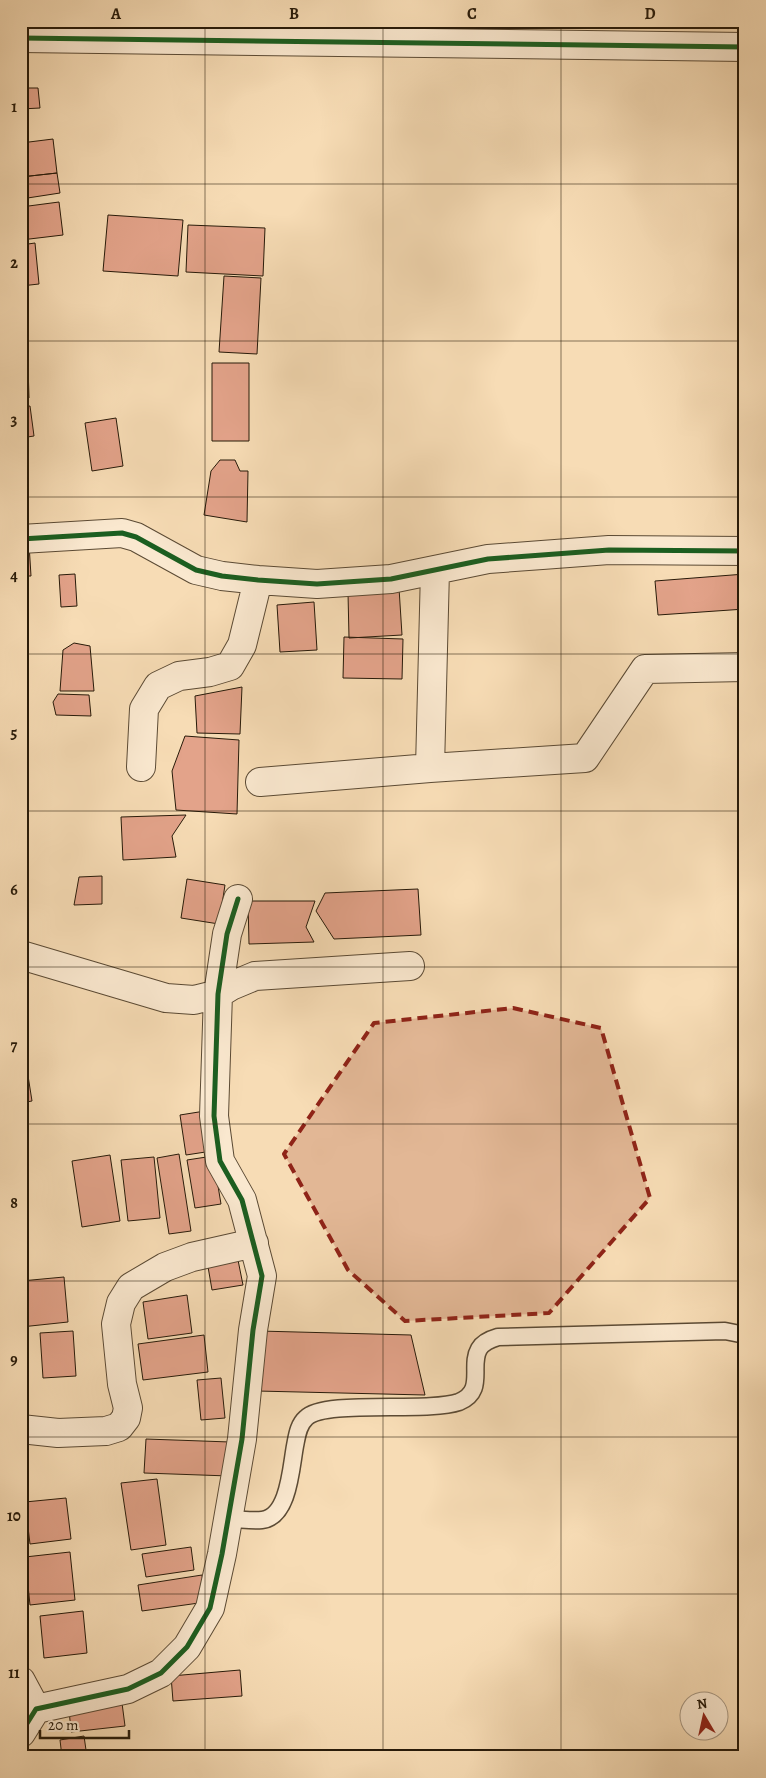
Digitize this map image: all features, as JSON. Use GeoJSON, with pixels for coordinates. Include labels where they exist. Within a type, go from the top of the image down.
{"type":"FeatureCollection","features":[{"type":"Feature","properties":{"kind":"street"},"geometry":{"type":"LineString","coordinates":[[29,32],[745,47]]}},
{"type":"Feature","properties":{"kind":"street"},"geometry":{"type":"LineString","coordinates":[[21,538],[41,539],[122,533],[136,537],[196,570],[222,576],[317,584],[391,579],[488,559],[599,551],[745,551]]}},
{"type":"Feature","properties":{"kind":"street"},"geometry":{"type":"LineString","coordinates":[[430,768],[435,570]]}},
{"type":"Feature","properties":{"kind":"street"},"geometry":{"type":"LineString","coordinates":[[141,768],[144,709],[158,686],[178,676],[210,672],[230,666],[242,645],[258,580]]}},
{"type":"Feature","properties":{"kind":"street"},"geometry":{"type":"LineString","coordinates":[[260,782],[584,758],[645,669],[745,667]]}},
{"type":"Feature","properties":{"kind":"street"},"geometry":{"type":"LineString","coordinates":[[21,1733],[36,1709],[128,1689],[161,1673],[187,1647],[210,1608],[222,1554],[242,1439],[253,1330],[262,1276],[242,1200],[220,1161],[214,1116],[218,994],[227,934],[238,899]]}},
{"type":"Feature","properties":{"kind":"street"},"geometry":{"type":"LineString","coordinates":[[21,955],[166,998],[194,1000],[218,994],[255,976],[410,966]]}},
{"type":"Feature","properties":{"kind":"street"},"geometry":{"type":"LineString","coordinates":[[21,1429],[58,1433],[106,1431],[120,1427],[126,1418],[128,1408],[122,1384],[116,1324],[121,1304],[131,1288],[165,1267],[192,1257],[254,1243]]}},
{"type":"Feature","properties":{"kind":"street"},"geometry":{"type":"LineString","coordinates":[[21,1681],[36,1709]]}},
{"type":"Feature","properties":{"kind":"lane"},"geometry":{"type":"LineString","coordinates":[[228,1519],[263,1520],[277,1514],[286,1496],[299,1428],[306,1417],[318,1412],[346,1408],[442,1406],[461,1401],[470,1394],[476,1384],[476,1359],[479,1349],[487,1341],[498,1337],[725,1331],[745,1335]]}},
{"type":"Feature","properties":{"kind":"highlighted area"},"geometry":{"type":"Polygon","coordinates":[[[513,1008],[601,1028],[650,1198],[549,1313],[405,1321],[348,1270],[284,1154],[374,1023],[513,1008]]]}},
{"type":"Feature","properties":{"kind":"building"},"geometry":{"type":"Polygon","coordinates":[[[21,88],[38,88],[40,108],[21,109],[21,88]]]}},
{"type":"Feature","properties":{"kind":"building"},"geometry":{"type":"Polygon","coordinates":[[[53,139],[57,173],[21,177],[21,143],[53,139]]]}},
{"type":"Feature","properties":{"kind":"building"},"geometry":{"type":"Polygon","coordinates":[[[57,173],[60,193],[21,199],[21,177],[57,173]]]}},
{"type":"Feature","properties":{"kind":"building"},"geometry":{"type":"Polygon","coordinates":[[[59,202],[63,235],[21,240],[21,207],[59,202]]]}},
{"type":"Feature","properties":{"kind":"building"},"geometry":{"type":"Polygon","coordinates":[[[108,215],[183,220],[178,276],[103,271],[108,215]]]}},
{"type":"Feature","properties":{"kind":"building"},"geometry":{"type":"Polygon","coordinates":[[[188,225],[265,228],[263,276],[186,272],[188,225]]]}},
{"type":"Feature","properties":{"kind":"building"},"geometry":{"type":"Polygon","coordinates":[[[35,243],[39,284],[21,286],[21,245],[35,243]]]}},
{"type":"Feature","properties":{"kind":"building"},"geometry":{"type":"Polygon","coordinates":[[[224,276],[261,278],[257,354],[219,352],[224,276]]]}},
{"type":"Feature","properties":{"kind":"building"},"geometry":{"type":"Polygon","coordinates":[[[21,334],[27,334],[29,398],[21,398],[21,334]]]}},
{"type":"Feature","properties":{"kind":"building"},"geometry":{"type":"Polygon","coordinates":[[[212,363],[249,363],[249,441],[212,441],[212,363]]]}},
{"type":"Feature","properties":{"kind":"building"},"geometry":{"type":"Polygon","coordinates":[[[30,406],[34,436],[21,438],[21,407],[30,406]]]}},
{"type":"Feature","properties":{"kind":"building"},"geometry":{"type":"Polygon","coordinates":[[[116,418],[123,466],[92,471],[85,423],[116,418]]]}},
{"type":"Feature","properties":{"kind":"building"},"geometry":{"type":"Polygon","coordinates":[[[220,460],[235,460],[240,471],[248,471],[247,522],[204,515],[211,471],[220,460]]]}},
{"type":"Feature","properties":{"kind":"building"},"geometry":{"type":"Polygon","coordinates":[[[29,544],[31,576],[21,576],[21,545],[29,544]]]}},
{"type":"Feature","properties":{"kind":"building"},"geometry":{"type":"Polygon","coordinates":[[[75,574],[77,606],[61,607],[59,575],[75,574]]]}},
{"type":"Feature","properties":{"kind":"building"},"geometry":{"type":"Polygon","coordinates":[[[745,574],[745,609],[658,615],[655,581],[745,574]]]}},
{"type":"Feature","properties":{"kind":"building"},"geometry":{"type":"Polygon","coordinates":[[[399,588],[402,635],[349,638],[348,593],[399,588]]]}},
{"type":"Feature","properties":{"kind":"building"},"geometry":{"type":"Polygon","coordinates":[[[314,602],[317,650],[280,652],[277,605],[314,602]]]}},
{"type":"Feature","properties":{"kind":"building"},"geometry":{"type":"Polygon","coordinates":[[[344,637],[403,639],[402,679],[343,678],[344,637]]]}},
{"type":"Feature","properties":{"kind":"building"},"geometry":{"type":"Polygon","coordinates":[[[21,642],[24,666],[21,667],[21,642]]]}},
{"type":"Feature","properties":{"kind":"building"},"geometry":{"type":"Polygon","coordinates":[[[74,643],[90,646],[94,691],[60,691],[63,650],[74,643]]]}},
{"type":"Feature","properties":{"kind":"building"},"geometry":{"type":"Polygon","coordinates":[[[242,687],[240,734],[197,733],[195,696],[242,687]]]}},
{"type":"Feature","properties":{"kind":"building"},"geometry":{"type":"Polygon","coordinates":[[[58,694],[89,695],[91,716],[56,715],[53,702],[58,694]]]}},
{"type":"Feature","properties":{"kind":"building"},"geometry":{"type":"Polygon","coordinates":[[[185,736],[239,740],[237,814],[176,810],[172,771],[185,736]]]}},
{"type":"Feature","properties":{"kind":"building"},"geometry":{"type":"Polygon","coordinates":[[[186,815],[172,836],[176,857],[123,860],[121,817],[186,815]]]}},
{"type":"Feature","properties":{"kind":"building"},"geometry":{"type":"Polygon","coordinates":[[[102,876],[102,904],[74,905],[79,877],[102,876]]]}},
{"type":"Feature","properties":{"kind":"building"},"geometry":{"type":"Polygon","coordinates":[[[187,879],[225,885],[219,924],[181,918],[187,879]]]}},
{"type":"Feature","properties":{"kind":"building"},"geometry":{"type":"Polygon","coordinates":[[[418,889],[421,935],[334,939],[316,911],[325,893],[418,889]]]}},
{"type":"Feature","properties":{"kind":"building"},"geometry":{"type":"Polygon","coordinates":[[[248,901],[315,901],[306,927],[314,942],[249,944],[248,901]]]}},
{"type":"Feature","properties":{"kind":"building"},"geometry":{"type":"Polygon","coordinates":[[[26,1063],[32,1101],[21,1103],[21,1064],[26,1063]]]}},
{"type":"Feature","properties":{"kind":"building"},"geometry":{"type":"Polygon","coordinates":[[[205,1111],[212,1151],[186,1155],[180,1115],[205,1111]]]}},
{"type":"Feature","properties":{"kind":"building"},"geometry":{"type":"Polygon","coordinates":[[[179,1154],[191,1231],[169,1234],[157,1158],[179,1154]]]}},
{"type":"Feature","properties":{"kind":"building"},"geometry":{"type":"Polygon","coordinates":[[[110,1155],[120,1221],[82,1227],[72,1161],[110,1155]]]}},
{"type":"Feature","properties":{"kind":"building"},"geometry":{"type":"Polygon","coordinates":[[[213,1156],[221,1204],[195,1208],[187,1160],[213,1156]]]}},
{"type":"Feature","properties":{"kind":"building"},"geometry":{"type":"Polygon","coordinates":[[[154,1157],[160,1218],[128,1221],[121,1160],[154,1157]]]}},
{"type":"Feature","properties":{"kind":"building"},"geometry":{"type":"Polygon","coordinates":[[[21,1207],[25,1207],[25,1244],[21,1244],[21,1207]]]}},
{"type":"Feature","properties":{"kind":"building"},"geometry":{"type":"Polygon","coordinates":[[[236,1250],[243,1285],[212,1290],[206,1255],[236,1250]]]}},
{"type":"Feature","properties":{"kind":"building"},"geometry":{"type":"Polygon","coordinates":[[[64,1277],[68,1322],[21,1327],[21,1281],[64,1277]]]}},
{"type":"Feature","properties":{"kind":"building"},"geometry":{"type":"Polygon","coordinates":[[[187,1295],[192,1333],[148,1339],[143,1302],[187,1295]]]}},
{"type":"Feature","properties":{"kind":"building"},"geometry":{"type":"Polygon","coordinates":[[[73,1331],[76,1376],[43,1378],[40,1333],[73,1331]]]}},
{"type":"Feature","properties":{"kind":"building"},"geometry":{"type":"Polygon","coordinates":[[[259,1331],[411,1335],[425,1395],[257,1391],[259,1331]]]}},
{"type":"Feature","properties":{"kind":"building"},"geometry":{"type":"Polygon","coordinates":[[[204,1335],[208,1372],[143,1380],[138,1344],[204,1335]]]}},
{"type":"Feature","properties":{"kind":"building"},"geometry":{"type":"Polygon","coordinates":[[[21,1341],[24,1400],[21,1400],[21,1341]]]}},
{"type":"Feature","properties":{"kind":"building"},"geometry":{"type":"Polygon","coordinates":[[[221,1378],[225,1418],[201,1420],[197,1380],[221,1378]]]}},
{"type":"Feature","properties":{"kind":"building"},"geometry":{"type":"Polygon","coordinates":[[[146,1439],[230,1442],[229,1476],[144,1473],[146,1439]]]}},
{"type":"Feature","properties":{"kind":"building"},"geometry":{"type":"Polygon","coordinates":[[[157,1479],[166,1545],[131,1550],[121,1483],[157,1479]]]}},
{"type":"Feature","properties":{"kind":"building"},"geometry":{"type":"Polygon","coordinates":[[[66,1498],[71,1539],[30,1544],[25,1502],[66,1498]]]}},
{"type":"Feature","properties":{"kind":"building"},"geometry":{"type":"Polygon","coordinates":[[[191,1547],[194,1570],[146,1577],[142,1554],[191,1547]]]}},
{"type":"Feature","properties":{"kind":"building"},"geometry":{"type":"Polygon","coordinates":[[[70,1552],[75,1600],[30,1605],[25,1557],[70,1552]]]}},
{"type":"Feature","properties":{"kind":"building"},"geometry":{"type":"Polygon","coordinates":[[[202,1575],[206,1602],[142,1611],[138,1585],[202,1575]]]}},
{"type":"Feature","properties":{"kind":"building"},"geometry":{"type":"Polygon","coordinates":[[[83,1611],[87,1653],[44,1658],[40,1616],[83,1611]]]}},
{"type":"Feature","properties":{"kind":"building"},"geometry":{"type":"Polygon","coordinates":[[[240,1670],[242,1696],[173,1701],[171,1676],[240,1670]]]}},
{"type":"Feature","properties":{"kind":"building"},"geometry":{"type":"Polygon","coordinates":[[[122,1703],[125,1726],[71,1732],[69,1709],[122,1703]]]}},
{"type":"Feature","properties":{"kind":"building"},"geometry":{"type":"Polygon","coordinates":[[[84,1736],[87,1757],[62,1757],[60,1740],[84,1736]]]}},
{"type":"Feature","properties":{"kind":"cycle path"},"geometry":{"type":"LineString","coordinates":[[21,38],[745,47]]}},
{"type":"Feature","properties":{"kind":"cycle path"},"geometry":{"type":"LineString","coordinates":[[21,539],[122,533],[136,537],[196,570],[222,576],[317,584],[391,579],[488,559],[609,550],[745,551]]}},
{"type":"Feature","properties":{"kind":"cycle path"},"geometry":{"type":"LineString","coordinates":[[21,1733],[36,1709],[128,1689],[161,1673],[187,1647],[210,1608],[222,1554],[242,1439],[253,1330],[262,1276],[242,1200],[220,1161],[214,1116],[218,994],[227,934],[238,899]]}}]}
